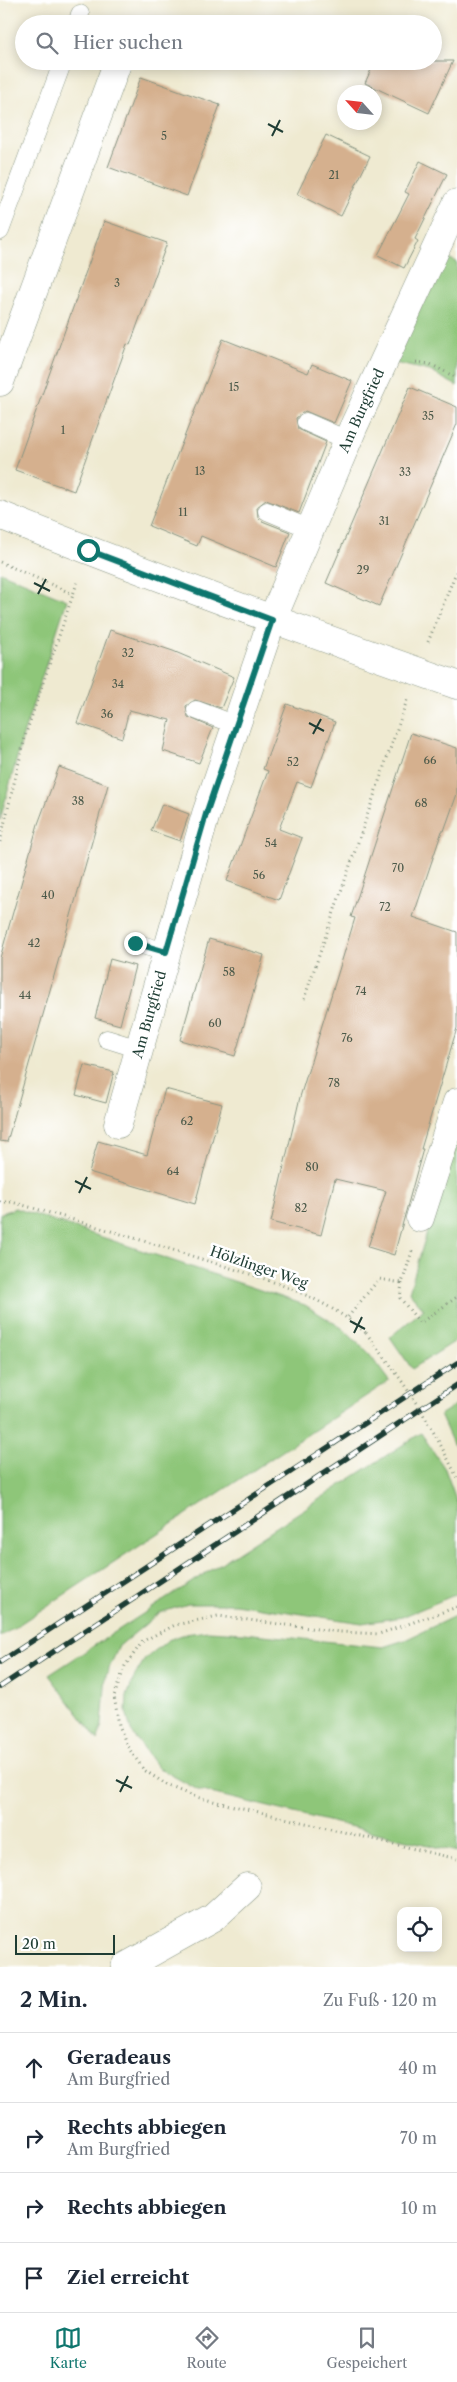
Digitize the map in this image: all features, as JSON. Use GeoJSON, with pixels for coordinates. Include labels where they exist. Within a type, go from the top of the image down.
{"type":"FeatureCollection","features":[{"type":"Feature","properties":{"kind":"street"},"geometry":{"type":"LineString","coordinates":[[0,382],[115,70]]}},
{"type":"Feature","properties":{"kind":"street","name":"Am Burgfried"},"geometry":{"type":"LineString","coordinates":[[118,1124],[206,814],[272,620],[384,358],[457,203]]}},
{"type":"Feature","properties":{"kind":"street"},"geometry":{"type":"LineString","coordinates":[[0,515],[272,620],[457,685]]}},
{"type":"Feature","properties":{"kind":"street"},"geometry":{"type":"LineString","coordinates":[[420,1218],[457,1102]]}},
{"type":"Feature","properties":{"kind":"street"},"geometry":{"type":"LineString","coordinates":[[126,1967],[213,1918],[247,1887]]}},
{"type":"Feature","properties":{"kind":"lane"},"geometry":{"type":"LineString","coordinates":[[0,232],[60,70]]}},
{"type":"Feature","properties":{"kind":"lane"},"geometry":{"type":"LineString","coordinates":[[306,422],[348,440]]}},
{"type":"Feature","properties":{"kind":"lane"},"geometry":{"type":"LineString","coordinates":[[267,511],[310,528]]}},
{"type":"Feature","properties":{"kind":"lane"},"geometry":{"type":"LineString","coordinates":[[196,710],[236,725]]}},
{"type":"Feature","properties":{"kind":"lane"},"geometry":{"type":"LineString","coordinates":[[135,943],[166,952]]}},
{"type":"Feature","properties":{"kind":"lane"},"geometry":{"type":"LineString","coordinates":[[107,1039],[139,1049]]}},
{"type":"Feature","properties":{"kind":"path"},"geometry":{"type":"LineString","coordinates":[[384,358],[430,364],[457,378]]}},
{"type":"Feature","properties":{"kind":"path"},"geometry":{"type":"LineString","coordinates":[[0,842],[26,733],[88,550]]}},
{"type":"Feature","properties":{"kind":"path"},"geometry":{"type":"LineString","coordinates":[[0,562],[73,594]]}},
{"type":"Feature","properties":{"kind":"path"},"geometry":{"type":"LineString","coordinates":[[304,1000],[417,671],[457,570]]}},
{"type":"Feature","properties":{"kind":"path","name":"Hölzlinger Weg"},"geometry":{"type":"LineString","coordinates":[[0,1202],[12,1202],[126,1235],[282,1284],[312,1297],[348,1317],[366,1333],[422,1411],[440,1441],[457,1478]]}},
{"type":"Feature","properties":{"kind":"path"},"geometry":{"type":"LineString","coordinates":[[420,1218],[402,1283],[400,1298],[420,1323],[457,1297]]}},
{"type":"Feature","properties":{"kind":"path"},"geometry":{"type":"LineString","coordinates":[[348,1317],[379,1279],[402,1283]]}},
{"type":"Feature","properties":{"kind":"path"},"geometry":{"type":"LineString","coordinates":[[457,1607],[379,1634],[340,1632],[218,1616],[175,1625],[144,1641],[125,1666],[114,1696],[119,1725],[127,1746],[144,1770],[167,1785],[196,1796],[457,1859]]}},
{"type":"Feature","properties":{"kind":"green space"},"geometry":{"type":"Polygon","coordinates":[[[443,256],[457,262],[457,386],[430,371],[395,363],[443,256]]]}},
{"type":"Feature","properties":{"kind":"green space"},"geometry":{"type":"Polygon","coordinates":[[[0,572],[67,600],[24,732],[0,820],[0,572]]]}},
{"type":"Feature","properties":{"kind":"green space"},"geometry":{"type":"Polygon","coordinates":[[[457,1132],[457,1340],[412,1369],[390,1337],[424,1309],[409,1292],[457,1132]]]}},
{"type":"Feature","properties":{"kind":"green space"},"geometry":{"type":"Polygon","coordinates":[[[15,1208],[305,1305],[342,1328],[369,1354],[389,1381],[0,1637],[0,1214],[15,1208]]]}},
{"type":"Feature","properties":{"kind":"green space"},"geometry":{"type":"Polygon","coordinates":[[[457,1404],[457,1453],[440,1415],[457,1404]]]}},
{"type":"Feature","properties":{"kind":"green space"},"geometry":{"type":"Polygon","coordinates":[[[421,1433],[445,1469],[457,1502],[457,1594],[402,1617],[362,1623],[235,1604],[188,1604],[159,1613],[119,1646],[106,1675],[102,1724],[98,1740],[49,1675],[421,1433]]]}},
{"type":"Feature","properties":{"kind":"green space"},"geometry":{"type":"Polygon","coordinates":[[[457,1615],[457,1852],[198,1790],[157,1767],[131,1731],[126,1711],[127,1696],[135,1675],[145,1659],[168,1640],[185,1634],[208,1631],[383,1647],[405,1640],[457,1615]]]}},
{"type":"Feature","properties":{"kind":"building"},"geometry":{"type":"Polygon","coordinates":[[[442,61],[453,61],[429,113],[382,91],[382,85],[365,83],[371,70],[442,70],[442,61]]]}},
{"type":"Feature","properties":{"kind":"building"},"geometry":{"type":"Polygon","coordinates":[[[141,77],[220,105],[187,196],[108,167],[141,77]]]}},
{"type":"Feature","properties":{"kind":"building"},"geometry":{"type":"Polygon","coordinates":[[[326,135],[370,156],[341,216],[297,194],[326,135]]]}},
{"type":"Feature","properties":{"kind":"building"},"geometry":{"type":"Polygon","coordinates":[[[420,161],[447,174],[415,239],[418,241],[404,268],[378,255],[409,194],[405,192],[420,161]]]}},
{"type":"Feature","properties":{"kind":"building"},"geometry":{"type":"Polygon","coordinates":[[[104,221],[167,243],[130,345],[127,344],[74,491],[15,470],[104,221]]]}},
{"type":"Feature","properties":{"kind":"building"},"geometry":{"type":"Polygon","coordinates":[[[223,339],[308,373],[312,364],[352,381],[334,423],[305,411],[296,418],[298,429],[326,442],[299,513],[266,500],[257,507],[258,517],[262,521],[290,532],[276,567],[201,536],[197,546],[149,526],[223,339]]]}},
{"type":"Feature","properties":{"kind":"building"},"geometry":{"type":"Polygon","coordinates":[[[410,387],[457,407],[457,424],[379,606],[326,583],[410,387]]]}},
{"type":"Feature","properties":{"kind":"building"},"geometry":{"type":"Polygon","coordinates":[[[110,630],[173,651],[234,677],[221,708],[195,700],[186,706],[188,717],[213,728],[199,763],[163,751],[170,720],[129,710],[122,738],[77,723],[110,630]]]}},
{"type":"Feature","properties":{"kind":"building"},"geometry":{"type":"Polygon","coordinates":[[[287,704],[335,722],[311,787],[297,782],[279,829],[302,838],[279,900],[227,881],[268,771],[263,769],[287,704]]]}},
{"type":"Feature","properties":{"kind":"building"},"geometry":{"type":"Polygon","coordinates":[[[411,733],[457,748],[457,794],[444,831],[442,831],[413,917],[457,932],[457,1028],[421,1149],[423,1149],[394,1255],[368,1247],[386,1191],[335,1179],[321,1235],[271,1222],[300,1097],[355,918],[351,917],[411,733]]]}},
{"type":"Feature","properties":{"kind":"building"},"geometry":{"type":"Polygon","coordinates":[[[59,767],[108,785],[7,1142],[0,1141],[0,958],[38,824],[59,767]]]}},
{"type":"Feature","properties":{"kind":"building"},"geometry":{"type":"Polygon","coordinates":[[[162,804],[189,814],[180,841],[151,831],[162,804]]]}},
{"type":"Feature","properties":{"kind":"building"},"geometry":{"type":"Polygon","coordinates":[[[209,939],[264,955],[235,1056],[180,1040],[209,939]]]}},
{"type":"Feature","properties":{"kind":"building"},"geometry":{"type":"Polygon","coordinates":[[[110,959],[135,966],[120,1025],[95,1018],[110,959]]]}},
{"type":"Feature","properties":{"kind":"building"},"geometry":{"type":"Polygon","coordinates":[[[84,1065],[114,1072],[106,1103],[76,1095],[84,1065]]]}},
{"type":"Feature","properties":{"kind":"building"},"geometry":{"type":"Polygon","coordinates":[[[165,1089],[222,1104],[195,1204],[89,1172],[98,1141],[147,1155],[165,1089]]]}},
{"type":"Feature","properties":{"kind":"railway"},"geometry":{"type":"LineString","coordinates":[[0,1662],[457,1363]]}},
{"type":"Feature","properties":{"kind":"railway"},"geometry":{"type":"LineString","coordinates":[[0,1687],[457,1385]]}},
{"type":"Feature","properties":{"kind":"route"},"geometry":{"type":"LineString","coordinates":[[88,550],[272,620],[206,814],[166,952],[135,943]]}}]}
